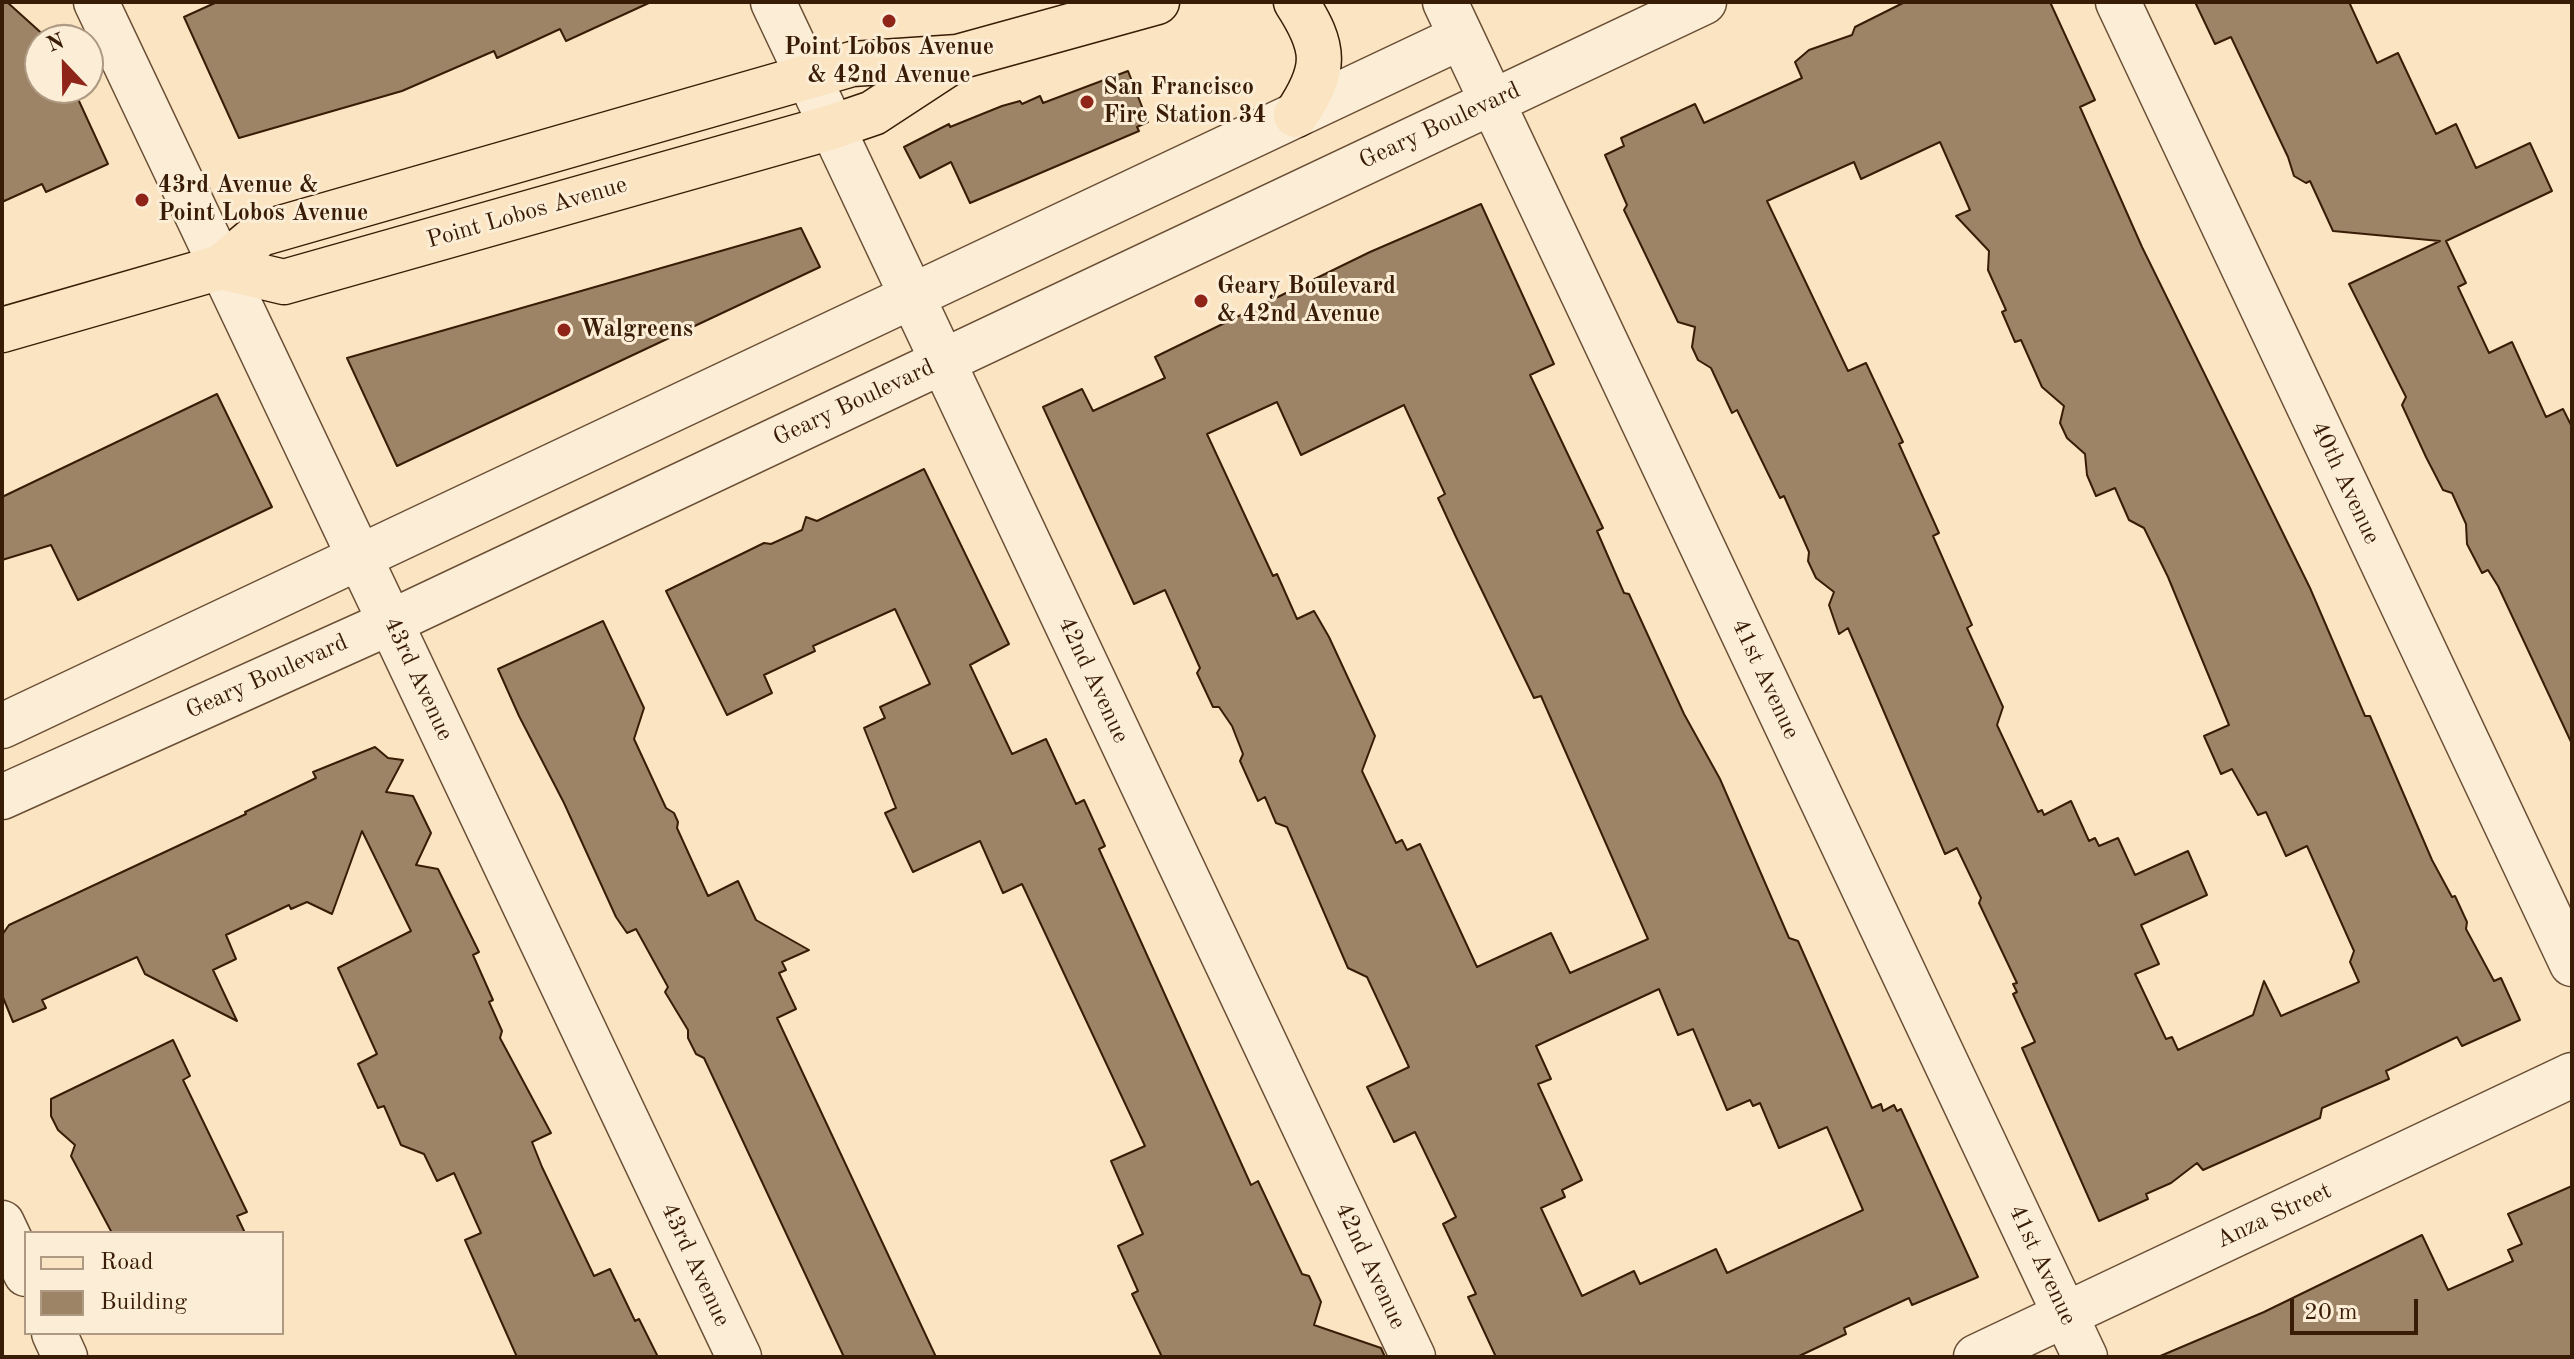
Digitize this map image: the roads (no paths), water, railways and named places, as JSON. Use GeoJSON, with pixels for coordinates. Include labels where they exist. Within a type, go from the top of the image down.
{"type":"FeatureCollection","features":[{"type":"Feature","properties":{"kind":"main road"},"geometry":{"type":"LineString","coordinates":[[808,77],[852,64],[958,57],[1157,2]]}},
{"type":"Feature","properties":{"kind":"main road"},"geometry":{"type":"LineString","coordinates":[[1296,2],[1315,32],[1320,67],[1314,88],[1296,115]]}},
{"type":"Feature","properties":{"kind":"main road"},"geometry":{"type":"LineString","coordinates":[[832,127],[873,113],[958,57]]}},
{"type":"Feature","properties":{"kind":"main road","name":"Point Lobos Avenue"},"geometry":{"type":"LineString","coordinates":[[2,330],[221,267],[260,234],[808,77]]}},
{"type":"Feature","properties":{"kind":"main road","name":"Point Lobos Avenue"},"geometry":{"type":"LineString","coordinates":[[221,267],[284,282],[832,127]]}},
{"type":"Feature","properties":{"kind":"street","name":"43rd Avenue"},"geometry":{"type":"LineString","coordinates":[[96,2],[739,1357]]}},
{"type":"Feature","properties":{"kind":"street","name":"42nd Avenue"},"geometry":{"type":"LineString","coordinates":[[773,2],[1413,1357]]}},
{"type":"Feature","properties":{"kind":"street","name":"Geary Boulevard"},"geometry":{"type":"LineString","coordinates":[[2,797],[189,710],[391,622],[1704,2]]}},
{"type":"Feature","properties":{"kind":"street","name":"40th Avenue"},"geometry":{"type":"LineString","coordinates":[[2118,2],[2572,964]]}},
{"type":"Feature","properties":{"kind":"street"},"geometry":{"type":"LineString","coordinates":[[2,726],[1296,115],[1453,20]]}},
{"type":"Feature","properties":{"kind":"street","name":"41st Avenue"},"geometry":{"type":"LineString","coordinates":[[1453,20],[2085,1357]]}},
{"type":"Feature","properties":{"kind":"street","name":"Anza Street"},"geometry":{"type":"LineString","coordinates":[[1976,1357],[2572,1075]]}},
{"type":"Feature","properties":{"kind":"street"},"geometry":{"type":"LineString","coordinates":[[2,1223],[24,1270]]}},
{"type":"Feature","properties":{"kind":"street"},"geometry":{"type":"LineString","coordinates":[[55,1335],[65,1357]]}},
{"type":"Feature","properties":{"kind":"place","name":"Point Lobos Avenue & 42nd Avenue"},"geometry":{"type":"Point","coordinates":[889,21]}},
{"type":"Feature","properties":{"kind":"place","name":"San Francisco Fire Station 34"},"geometry":{"type":"Point","coordinates":[1087,102]}},
{"type":"Feature","properties":{"kind":"place","name":"43rd Avenue & Point Lobos Avenue"},"geometry":{"type":"Point","coordinates":[142,200]}},
{"type":"Feature","properties":{"kind":"place","name":"Geary Boulevard & 42nd Avenue"},"geometry":{"type":"Point","coordinates":[1201,301]}},
{"type":"Feature","properties":{"kind":"place","name":"Walgreens"},"geometry":{"type":"Point","coordinates":[564,330]}}]}
